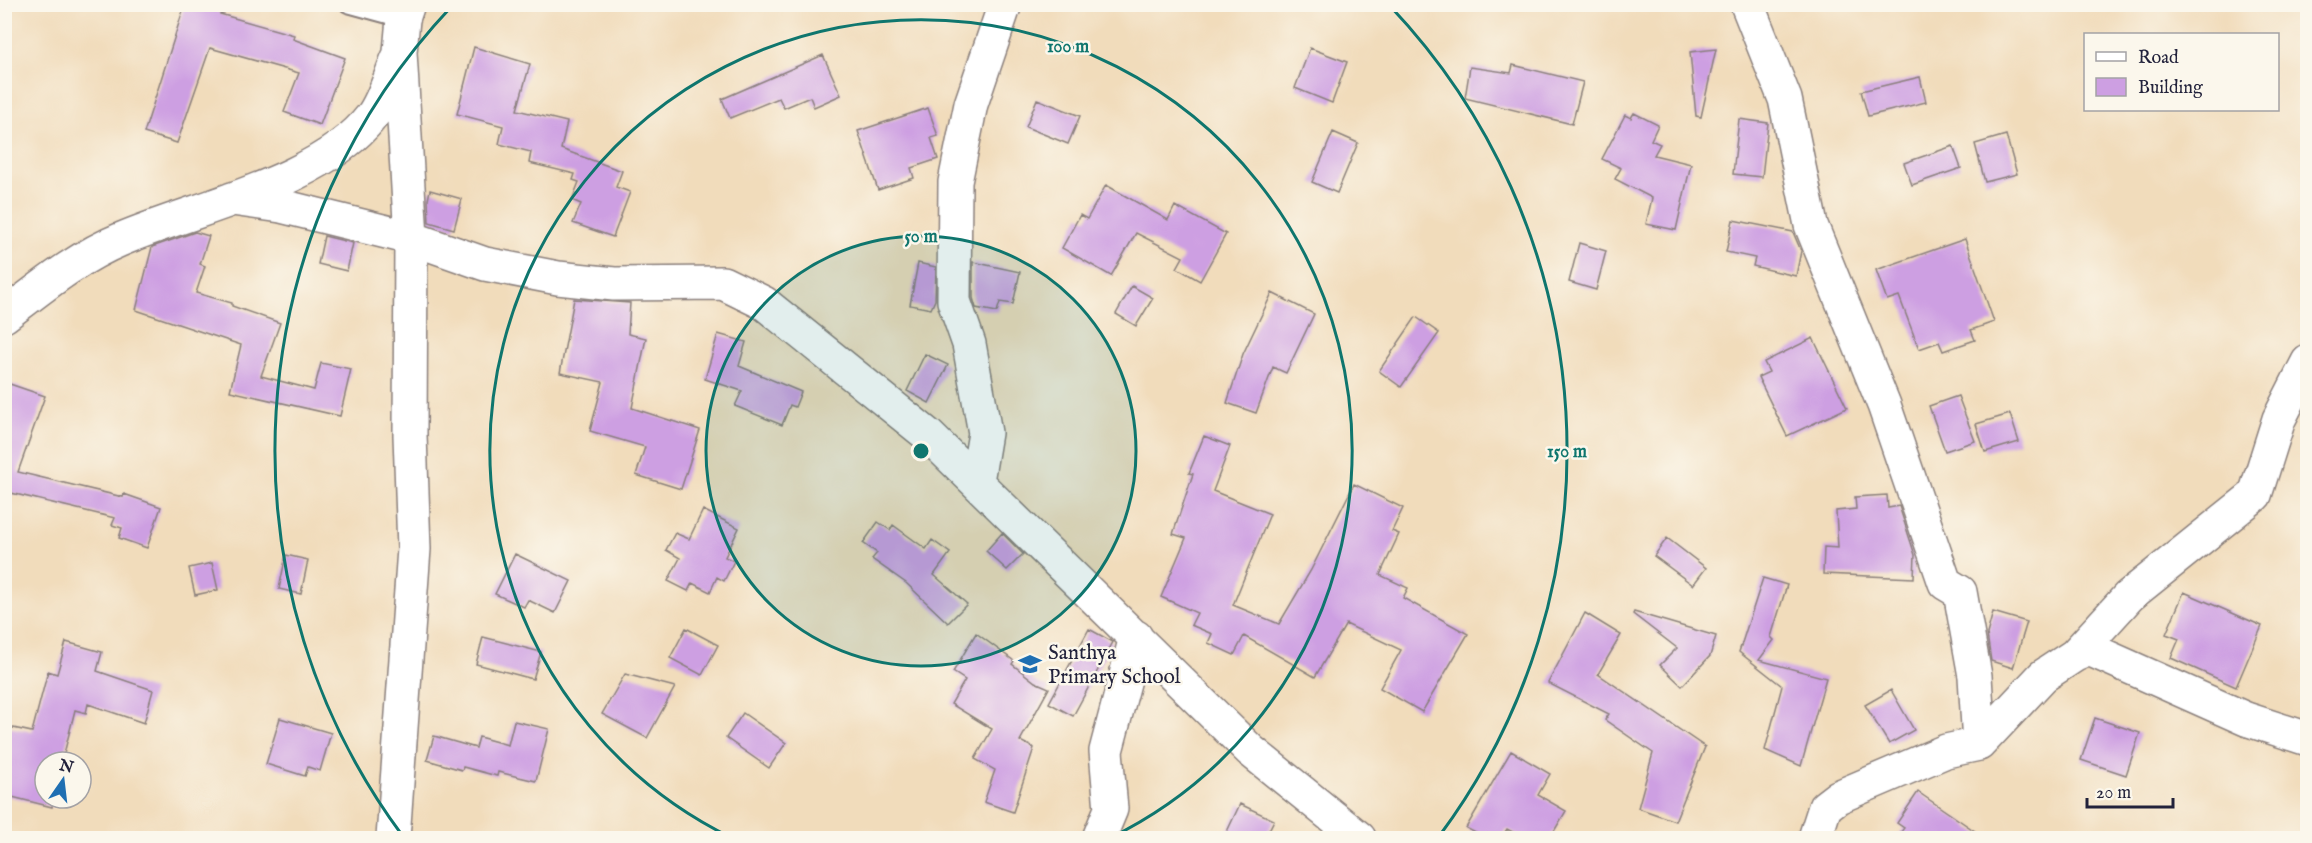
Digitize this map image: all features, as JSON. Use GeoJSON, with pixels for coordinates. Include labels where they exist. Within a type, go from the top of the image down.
{"type":"FeatureCollection","features":[{"type":"Feature","properties":{"kind":"street"},"geometry":{"type":"LineString","coordinates":[[977,481],[985,433],[969,344],[954,302],[955,182],[971,104],[1005,4]]}},
{"type":"Feature","properties":{"kind":"street"},"geometry":{"type":"LineString","coordinates":[[1747,4],[1785,99],[1811,225],[1884,405],[1945,583],[1960,592],[1975,676],[1979,744]]}},
{"type":"Feature","properties":{"kind":"street"},"geometry":{"type":"LineString","coordinates":[[393,838],[414,549],[410,435],[411,238],[400,52],[405,12]]}},
{"type":"Feature","properties":{"kind":"street"},"geometry":{"type":"LineString","coordinates":[[4,316],[67,268],[121,239],[232,199],[313,164],[343,146],[374,115],[400,52]]}},
{"type":"Feature","properties":{"kind":"street"},"geometry":{"type":"LineString","coordinates":[[232,199],[281,206],[411,238],[485,264],[558,278],[614,284],[723,283],[764,303],[928,435],[1251,751],[1359,838]]}},
{"type":"Feature","properties":{"kind":"street"},"geometry":{"type":"LineString","coordinates":[[2075,655],[2129,596],[2255,495],[2279,419],[2307,362]]}},
{"type":"Feature","properties":{"kind":"street"},"geometry":{"type":"LineString","coordinates":[[1099,838],[1111,809],[1106,751],[1136,637]]}},
{"type":"Feature","properties":{"kind":"street"},"geometry":{"type":"LineString","coordinates":[[1815,838],[1825,807],[1838,797],[1946,751],[1979,744],[2043,676],[2075,655],[2089,649],[2246,719],[2307,739]]}},
{"type":"Feature","properties":{"kind":"lane"},"geometry":{"type":"LineString","coordinates":[[348,4],[405,12]]}},
{"type":"Feature","properties":{"kind":"building"},"geometry":{"type":"Polygon","coordinates":[[[185,4],[196,4],[221,12],[220,14],[294,35],[293,39],[345,58],[320,125],[284,112],[299,73],[210,48],[177,143],[144,133],[185,4]]]}},
{"type":"Feature","properties":{"kind":"building"},"geometry":{"type":"Polygon","coordinates":[[[474,47],[530,64],[517,110],[567,122],[561,149],[622,171],[616,187],[630,192],[613,237],[573,223],[581,204],[572,200],[579,182],[573,180],[575,174],[529,163],[531,152],[499,144],[503,126],[457,114],[474,47]]]}},
{"type":"Feature","properties":{"kind":"building"},"geometry":{"type":"Polygon","coordinates":[[[1310,48],[1347,62],[1332,103],[1295,88],[1310,48]]]}},
{"type":"Feature","properties":{"kind":"building"},"geometry":{"type":"Polygon","coordinates":[[[1716,49],[1701,117],[1696,116],[1690,52],[1716,49]]]}},
{"type":"Feature","properties":{"kind":"building"},"geometry":{"type":"Polygon","coordinates":[[[823,55],[841,95],[814,107],[810,97],[784,108],[779,98],[730,118],[722,99],[823,55]]]}},
{"type":"Feature","properties":{"kind":"building"},"geometry":{"type":"Polygon","coordinates":[[[1513,65],[1583,82],[1572,124],[1465,98],[1470,67],[1511,73],[1513,65]]]}},
{"type":"Feature","properties":{"kind":"building"},"geometry":{"type":"Polygon","coordinates":[[[1920,77],[1926,102],[1868,116],[1861,91],[1920,77]]]}},
{"type":"Feature","properties":{"kind":"building"},"geometry":{"type":"Polygon","coordinates":[[[1037,99],[1080,116],[1068,144],[1026,127],[1037,99]]]}},
{"type":"Feature","properties":{"kind":"building"},"geometry":{"type":"Polygon","coordinates":[[[928,108],[938,136],[931,138],[938,159],[911,168],[914,178],[878,190],[858,131],[928,108]]]}},
{"type":"Feature","properties":{"kind":"building"},"geometry":{"type":"Polygon","coordinates":[[[1634,113],[1658,125],[1651,140],[1660,144],[1654,155],[1691,164],[1676,230],[1646,224],[1652,198],[1615,179],[1621,168],[1602,159],[1625,115],[1631,118],[1634,113]]]}},
{"type":"Feature","properties":{"kind":"building"},"geometry":{"type":"Polygon","coordinates":[[[1739,119],[1768,123],[1762,177],[1733,174],[1739,119]]]}},
{"type":"Feature","properties":{"kind":"building"},"geometry":{"type":"Polygon","coordinates":[[[1333,132],[1358,143],[1337,193],[1312,182],[1333,132]]]}},
{"type":"Feature","properties":{"kind":"building"},"geometry":{"type":"Polygon","coordinates":[[[2006,135],[2017,174],[1985,182],[1975,144],[2006,135]]]}},
{"type":"Feature","properties":{"kind":"building"},"geometry":{"type":"Polygon","coordinates":[[[1953,146],[1961,168],[1912,185],[1904,163],[1953,146]]]}},
{"type":"Feature","properties":{"kind":"building"},"geometry":{"type":"Polygon","coordinates":[[[1106,185],[1168,220],[1175,206],[1226,234],[1200,281],[1177,268],[1183,257],[1136,233],[1111,276],[1062,248],[1080,215],[1087,219],[1106,185]]]}},
{"type":"Feature","properties":{"kind":"building"},"geometry":{"type":"Polygon","coordinates":[[[430,190],[462,199],[454,229],[429,222],[430,190]]]}},
{"type":"Feature","properties":{"kind":"building"},"geometry":{"type":"Polygon","coordinates":[[[1733,220],[1793,232],[1801,251],[1796,276],[1753,266],[1755,258],[1726,252],[1733,220]]]}},
{"type":"Feature","properties":{"kind":"building"},"geometry":{"type":"Polygon","coordinates":[[[195,232],[209,236],[200,264],[205,266],[196,293],[232,303],[232,306],[280,323],[261,376],[314,390],[321,363],[351,369],[340,416],[230,391],[241,345],[136,310],[152,247],[195,232]]]}},
{"type":"Feature","properties":{"kind":"building"},"geometry":{"type":"Polygon","coordinates":[[[324,236],[353,243],[347,271],[318,264],[324,236]]]}},
{"type":"Feature","properties":{"kind":"building"},"geometry":{"type":"Polygon","coordinates":[[[1965,239],[1994,322],[1971,330],[1975,340],[1943,351],[1939,342],[1919,349],[1899,296],[1887,300],[1876,270],[1965,239]]]}},
{"type":"Feature","properties":{"kind":"building"},"geometry":{"type":"Polygon","coordinates":[[[1579,243],[1606,251],[1596,290],[1569,282],[1579,243]]]}},
{"type":"Feature","properties":{"kind":"building"},"geometry":{"type":"Polygon","coordinates":[[[973,262],[1020,272],[1013,304],[1000,302],[997,312],[976,308],[973,298],[973,262]]]}},
{"type":"Feature","properties":{"kind":"building"},"geometry":{"type":"Polygon","coordinates":[[[918,263],[936,267],[935,300],[931,309],[910,305],[918,263]]]}},
{"type":"Feature","properties":{"kind":"building"},"geometry":{"type":"Polygon","coordinates":[[[1132,286],[1153,298],[1136,326],[1116,314],[1132,286]]]}},
{"type":"Feature","properties":{"kind":"building"},"geometry":{"type":"Polygon","coordinates":[[[1272,293],[1314,314],[1286,373],[1273,367],[1256,413],[1227,403],[1243,354],[1272,293]]]}},
{"type":"Feature","properties":{"kind":"building"},"geometry":{"type":"Polygon","coordinates":[[[574,299],[630,303],[628,334],[646,338],[632,408],[700,430],[681,489],[636,475],[645,447],[590,431],[603,382],[560,373],[574,299]]]}},
{"type":"Feature","properties":{"kind":"building"},"geometry":{"type":"Polygon","coordinates":[[[1416,317],[1439,333],[1401,387],[1379,371],[1416,317]]]}},
{"type":"Feature","properties":{"kind":"building"},"geometry":{"type":"Polygon","coordinates":[[[718,334],[746,342],[739,366],[801,392],[795,407],[790,405],[782,425],[735,406],[742,391],[705,379],[718,334]]]}},
{"type":"Feature","properties":{"kind":"building"},"geometry":{"type":"Polygon","coordinates":[[[1813,338],[1847,408],[1787,436],[1758,377],[1769,372],[1764,362],[1813,338]]]}},
{"type":"Feature","properties":{"kind":"building"},"geometry":{"type":"Polygon","coordinates":[[[925,354],[948,365],[929,403],[907,391],[925,354]]]}},
{"type":"Feature","properties":{"kind":"building"},"geometry":{"type":"Polygon","coordinates":[[[4,382],[45,396],[18,472],[123,497],[124,494],[161,507],[147,548],[119,538],[122,528],[112,525],[115,518],[11,493],[8,501],[4,501],[4,382]]]}},
{"type":"Feature","properties":{"kind":"building"},"geometry":{"type":"Polygon","coordinates":[[[1958,396],[1975,441],[1945,451],[1929,406],[1958,396]]]}},
{"type":"Feature","properties":{"kind":"building"},"geometry":{"type":"Polygon","coordinates":[[[2010,414],[2019,442],[1985,452],[1976,424],[2010,414]]]}},
{"type":"Feature","properties":{"kind":"building"},"geometry":{"type":"Polygon","coordinates":[[[1204,436],[1230,446],[1213,491],[1270,514],[1233,605],[1279,624],[1311,570],[1354,484],[1403,508],[1392,531],[1399,534],[1380,575],[1408,588],[1403,598],[1468,634],[1422,712],[1380,688],[1401,650],[1346,624],[1315,677],[1244,636],[1234,655],[1208,643],[1212,634],[1191,625],[1197,613],[1161,597],[1186,538],[1173,534],[1193,474],[1189,473],[1204,436]]]}},
{"type":"Feature","properties":{"kind":"building"},"geometry":{"type":"Polygon","coordinates":[[[1887,495],[1888,508],[1899,506],[1915,555],[1914,578],[1823,574],[1824,547],[1838,548],[1836,511],[1856,509],[1855,497],[1887,495]]]}},
{"type":"Feature","properties":{"kind":"building"},"geometry":{"type":"Polygon","coordinates":[[[703,510],[739,528],[725,557],[734,561],[724,581],[717,577],[710,592],[692,583],[688,591],[668,581],[680,558],[666,550],[675,533],[689,539],[703,510]]]}},
{"type":"Feature","properties":{"kind":"building"},"geometry":{"type":"Polygon","coordinates":[[[878,522],[890,530],[893,525],[926,549],[932,540],[950,553],[934,575],[967,604],[948,623],[906,583],[872,559],[877,553],[863,543],[878,522]]]}},
{"type":"Feature","properties":{"kind":"building"},"geometry":{"type":"Polygon","coordinates":[[[1002,533],[1023,554],[1007,570],[986,551],[1002,533]]]}},
{"type":"Feature","properties":{"kind":"building"},"geometry":{"type":"Polygon","coordinates":[[[1667,538],[1706,568],[1693,585],[1654,556],[1667,538]]]}},
{"type":"Feature","properties":{"kind":"building"},"geometry":{"type":"Polygon","coordinates":[[[515,554],[571,581],[555,613],[528,600],[524,607],[495,594],[515,554]]]}},
{"type":"Feature","properties":{"kind":"building"},"geometry":{"type":"Polygon","coordinates":[[[286,555],[308,560],[301,594],[279,589],[286,555]]]}},
{"type":"Feature","properties":{"kind":"building"},"geometry":{"type":"Polygon","coordinates":[[[212,563],[218,590],[195,595],[189,568],[212,563]]]}},
{"type":"Feature","properties":{"kind":"building"},"geometry":{"type":"Polygon","coordinates":[[[1763,578],[1787,585],[1771,637],[1774,640],[1759,660],[1826,678],[1801,766],[1765,750],[1782,686],[1739,652],[1763,578]]]}},
{"type":"Feature","properties":{"kind":"building"},"geometry":{"type":"Polygon","coordinates":[[[2184,592],[2262,626],[2236,687],[2171,658],[2179,639],[2166,634],[2184,592]]]}},
{"type":"Feature","properties":{"kind":"building"},"geometry":{"type":"Polygon","coordinates":[[[1634,612],[1716,636],[1710,656],[1682,686],[1660,665],[1677,648],[1633,614],[1634,612]]]}},
{"type":"Feature","properties":{"kind":"building"},"geometry":{"type":"Polygon","coordinates":[[[1993,612],[2027,622],[2013,668],[1991,661],[1987,634],[1993,612]]]}},
{"type":"Feature","properties":{"kind":"building"},"geometry":{"type":"Polygon","coordinates":[[[1585,613],[1621,635],[1598,674],[1705,747],[1675,821],[1638,808],[1653,753],[1605,720],[1609,714],[1548,683],[1585,613]]]}},
{"type":"Feature","properties":{"kind":"building"},"geometry":{"type":"Polygon","coordinates":[[[686,628],[718,645],[702,675],[670,658],[686,628]]]}},
{"type":"Feature","properties":{"kind":"building"},"geometry":{"type":"Polygon","coordinates":[[[1089,629],[1113,642],[1073,716],[1049,703],[1089,629]]]}},
{"type":"Feature","properties":{"kind":"building"},"geometry":{"type":"Polygon","coordinates":[[[976,633],[1014,661],[1012,664],[1035,682],[1049,688],[1020,741],[1034,748],[1013,812],[984,802],[995,770],[975,759],[992,729],[951,704],[965,680],[953,672],[976,633]]]}},
{"type":"Feature","properties":{"kind":"building"},"geometry":{"type":"Polygon","coordinates":[[[483,637],[541,652],[533,679],[476,664],[483,637]]]}},
{"type":"Feature","properties":{"kind":"building"},"geometry":{"type":"Polygon","coordinates":[[[66,642],[102,652],[97,671],[153,690],[144,723],[88,704],[86,713],[75,710],[65,750],[33,750],[33,802],[4,795],[4,726],[32,732],[48,671],[57,674],[66,642]]]}},
{"type":"Feature","properties":{"kind":"building"},"geometry":{"type":"Polygon","coordinates":[[[625,674],[675,687],[647,738],[602,714],[625,674]]]}},
{"type":"Feature","properties":{"kind":"building"},"geometry":{"type":"Polygon","coordinates":[[[1891,690],[1914,730],[1889,744],[1865,705],[1891,690]]]}},
{"type":"Feature","properties":{"kind":"building"},"geometry":{"type":"Polygon","coordinates":[[[743,713],[786,743],[769,768],[726,738],[743,713]]]}},
{"type":"Feature","properties":{"kind":"building"},"geometry":{"type":"Polygon","coordinates":[[[280,718],[331,733],[320,771],[308,767],[305,776],[266,764],[280,718]]]}},
{"type":"Feature","properties":{"kind":"building"},"geometry":{"type":"Polygon","coordinates":[[[2095,718],[2140,733],[2126,775],[2081,760],[2095,718]]]}},
{"type":"Feature","properties":{"kind":"building"},"geometry":{"type":"Polygon","coordinates":[[[514,721],[549,729],[536,781],[498,772],[497,776],[463,767],[462,770],[427,760],[434,736],[476,748],[479,737],[508,745],[514,721]]]}},
{"type":"Feature","properties":{"kind":"building"},"geometry":{"type":"Polygon","coordinates":[[[1511,751],[1550,774],[1538,795],[1566,811],[1550,838],[1524,838],[1507,829],[1501,838],[1485,838],[1466,828],[1511,751]]]}},
{"type":"Feature","properties":{"kind":"building"},"geometry":{"type":"Polygon","coordinates":[[[1918,792],[1985,838],[1896,838],[1904,828],[1897,823],[1918,792]]]}},
{"type":"Feature","properties":{"kind":"building"},"geometry":{"type":"Polygon","coordinates":[[[1240,804],[1274,820],[1265,838],[1224,838],[1240,804]]]}},
{"type":"Feature","properties":{"kind":"place","name":"Santhya Primary School"},"geometry":{"type":"Point","coordinates":[1030,664]}}]}
